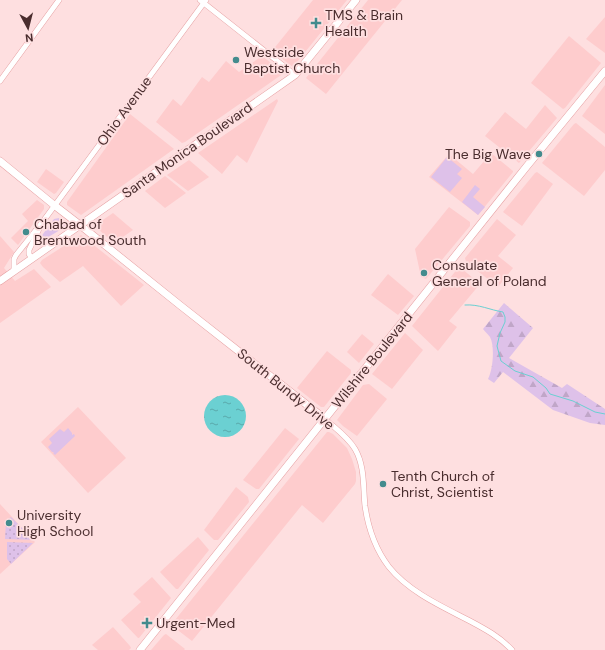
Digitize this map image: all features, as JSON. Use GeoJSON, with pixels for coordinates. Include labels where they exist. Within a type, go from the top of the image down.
{"type":"FeatureCollection","features":[{"type":"Feature","properties":{"kind":"main road","name":"Santa Monica Boulevard"},"geometry":{"type":"LineString","coordinates":[[0,281],[295,75],[356,0]]}},
{"type":"Feature","properties":{"kind":"main road","name":"Wilshire Boulevard"},"geometry":{"type":"LineString","coordinates":[[140,650],[527,166],[605,71]]}},
{"type":"Feature","properties":{"kind":"main road","name":"South Bundy Drive"},"geometry":{"type":"LineString","coordinates":[[0,161],[325,419]]}},
{"type":"Feature","properties":{"kind":"street"},"geometry":{"type":"LineString","coordinates":[[0,80],[59,0]]}},
{"type":"Feature","properties":{"kind":"street"},"geometry":{"type":"LineString","coordinates":[[203,1],[295,75]]}},
{"type":"Feature","properties":{"kind":"street","name":"Ohio Avenue"},"geometry":{"type":"LineString","coordinates":[[14,271],[14,259],[16,255],[44,220],[203,1]]}},
{"type":"Feature","properties":{"kind":"street","name":"Ohio Avenue"},"geometry":{"type":"LineString","coordinates":[[32,258],[29,254],[29,250],[44,220]]}},
{"type":"Feature","properties":{"kind":"street","name":"South Bundy Drive"},"geometry":{"type":"LineString","coordinates":[[325,419],[345,437],[355,449],[361,466],[365,505],[369,525],[379,550],[389,567],[398,578],[413,589],[492,633],[512,650]]}},
{"type":"Feature","properties":{"kind":"shaded area"},"geometry":{"type":"Polygon","coordinates":[[[313,0],[347,0],[293,67],[272,51],[313,0]]]}},
{"type":"Feature","properties":{"kind":"shaded area"},"geometry":{"type":"Polygon","coordinates":[[[368,0],[402,0],[326,94],[306,78],[368,0]]]}},
{"type":"Feature","properties":{"kind":"shaded area"},"geometry":{"type":"Polygon","coordinates":[[[605,17],[605,53],[586,39],[605,17]]]}},
{"type":"Feature","properties":{"kind":"shaded area"},"geometry":{"type":"Polygon","coordinates":[[[569,36],[601,63],[563,109],[531,83],[569,36]]]}},
{"type":"Feature","properties":{"kind":"shaded area"},"geometry":{"type":"Polygon","coordinates":[[[262,56],[284,73],[185,142],[182,143],[156,122],[173,99],[181,106],[202,77],[209,82],[226,61],[239,72],[262,56]]]}},
{"type":"Feature","properties":{"kind":"shaded area"},"geometry":{"type":"Polygon","coordinates":[[[605,85],[605,134],[582,116],[605,85]]]}},
{"type":"Feature","properties":{"kind":"shaded area"},"geometry":{"type":"Polygon","coordinates":[[[277,99],[278,101],[247,163],[237,155],[222,174],[198,153],[277,99]]]}},
{"type":"Feature","properties":{"kind":"shaded area"},"geometry":{"type":"Polygon","coordinates":[[[545,105],[557,118],[519,163],[485,136],[505,112],[526,129],[545,105]]]}},
{"type":"Feature","properties":{"kind":"shaded area"},"geometry":{"type":"Polygon","coordinates":[[[130,114],[174,149],[81,215],[67,205],[67,202],[130,114]]]}},
{"type":"Feature","properties":{"kind":"shaded area"},"geometry":{"type":"Polygon","coordinates":[[[576,123],[605,147],[605,170],[584,196],[542,163],[576,123]]]}},
{"type":"Feature","properties":{"kind":"shaded area"},"geometry":{"type":"Polygon","coordinates":[[[491,153],[513,172],[478,215],[429,177],[449,154],[473,174],[491,153]]]}},
{"type":"Feature","properties":{"kind":"shaded area"},"geometry":{"type":"Polygon","coordinates":[[[189,160],[209,177],[188,191],[167,175],[189,160]]]}},
{"type":"Feature","properties":{"kind":"shaded area"},"geometry":{"type":"Polygon","coordinates":[[[46,169],[64,182],[54,194],[37,182],[46,169]]]}},
{"type":"Feature","properties":{"kind":"shaded area"},"geometry":{"type":"Polygon","coordinates":[[[537,172],[553,184],[522,226],[503,212],[537,172]]]}},
{"type":"Feature","properties":{"kind":"shaded area"},"geometry":{"type":"Polygon","coordinates":[[[165,176],[186,193],[165,208],[145,191],[165,176]]]}},
{"type":"Feature","properties":{"kind":"shaded area"},"geometry":{"type":"Polygon","coordinates":[[[37,200],[44,205],[44,209],[18,245],[11,238],[28,221],[22,214],[37,200]]]}},
{"type":"Feature","properties":{"kind":"shaded area"},"geometry":{"type":"Polygon","coordinates":[[[449,207],[470,222],[470,226],[426,279],[421,277],[415,249],[449,207]]]}},
{"type":"Feature","properties":{"kind":"shaded area"},"geometry":{"type":"Polygon","coordinates":[[[113,213],[133,230],[114,243],[98,229],[97,226],[97,224],[113,213]]]}},
{"type":"Feature","properties":{"kind":"shaded area"},"geometry":{"type":"Polygon","coordinates":[[[497,219],[516,235],[498,256],[513,268],[498,287],[466,262],[465,258],[497,219]]]}},
{"type":"Feature","properties":{"kind":"shaded area"},"geometry":{"type":"Polygon","coordinates":[[[81,235],[144,285],[121,306],[83,266],[60,282],[40,263],[42,260],[81,235]]]}},
{"type":"Feature","properties":{"kind":"shaded area"},"geometry":{"type":"Polygon","coordinates":[[[0,236],[14,252],[4,268],[15,281],[34,269],[51,287],[0,323],[0,236]]]}},
{"type":"Feature","properties":{"kind":"shaded area"},"geometry":{"type":"Polygon","coordinates":[[[458,268],[461,268],[480,284],[449,321],[457,327],[438,351],[412,326],[458,268]]]}},
{"type":"Feature","properties":{"kind":"shaded area"},"geometry":{"type":"Polygon","coordinates":[[[388,274],[414,296],[398,315],[371,295],[388,274]]]}},
{"type":"Feature","properties":{"kind":"shaded area"},"geometry":{"type":"Polygon","coordinates":[[[405,333],[423,350],[392,389],[372,374],[405,333]]]}},
{"type":"Feature","properties":{"kind":"shaded area"},"geometry":{"type":"Polygon","coordinates":[[[362,334],[374,344],[359,363],[347,352],[362,334]]]}},
{"type":"Feature","properties":{"kind":"shaded area"},"geometry":{"type":"Polygon","coordinates":[[[327,351],[351,370],[351,373],[324,407],[321,407],[297,388],[327,351]]]}},
{"type":"Feature","properties":{"kind":"shaded area"},"geometry":{"type":"Polygon","coordinates":[[[369,384],[387,399],[357,436],[337,420],[363,385],[369,384]]]}},
{"type":"Feature","properties":{"kind":"shaded area"},"geometry":{"type":"Polygon","coordinates":[[[78,407],[126,458],[88,493],[41,442],[78,407]]]}},
{"type":"Feature","properties":{"kind":"shaded area"},"geometry":{"type":"Polygon","coordinates":[[[285,428],[299,439],[259,489],[256,489],[243,480],[285,428]]]}},
{"type":"Feature","properties":{"kind":"shaded area"},"geometry":{"type":"Polygon","coordinates":[[[327,432],[333,434],[347,448],[356,472],[355,484],[323,523],[302,505],[192,641],[171,625],[327,432]]]}},
{"type":"Feature","properties":{"kind":"shaded area"},"geometry":{"type":"Polygon","coordinates":[[[236,487],[248,497],[249,502],[218,540],[214,540],[204,530],[236,487]]]}},
{"type":"Feature","properties":{"kind":"shaded area","name":"University High School"},"geometry":{"type":"Polygon","coordinates":[[[0,504],[35,542],[0,574],[0,504]]]}},
{"type":"Feature","properties":{"kind":"shaded area"},"geometry":{"type":"Polygon","coordinates":[[[198,537],[209,550],[178,589],[176,589],[160,572],[198,537]]]}},
{"type":"Feature","properties":{"kind":"shaded area"},"geometry":{"type":"Polygon","coordinates":[[[152,577],[171,598],[138,638],[121,620],[141,602],[133,594],[152,577]]]}},
{"type":"Feature","properties":{"kind":"shaded area"},"geometry":{"type":"Polygon","coordinates":[[[113,627],[130,646],[131,648],[129,650],[98,650],[92,645],[113,627]]]}},
{"type":"Feature","properties":{"kind":"shaded area"},"geometry":{"type":"Polygon","coordinates":[[[166,634],[185,649],[151,650],[166,634]]]}},
{"type":"Feature","properties":{"kind":"green space"},"geometry":{"type":"Polygon","coordinates":[[[447,157],[462,169],[457,174],[462,178],[450,192],[431,177],[447,157]]]}},
{"type":"Feature","properties":{"kind":"green space"},"geometry":{"type":"Polygon","coordinates":[[[475,185],[480,189],[473,197],[485,207],[478,215],[462,202],[475,185]]]}},
{"type":"Feature","properties":{"kind":"green space"},"geometry":{"type":"Polygon","coordinates":[[[59,218],[64,222],[65,227],[35,245],[54,219],[59,218]]]}},
{"type":"Feature","properties":{"kind":"green space"},"geometry":{"type":"Polygon","coordinates":[[[504,303],[533,328],[509,358],[562,388],[567,384],[605,409],[605,425],[590,423],[553,410],[503,372],[494,383],[488,379],[492,364],[492,341],[483,329],[504,303]]]}},
{"type":"Feature","properties":{"kind":"green space"},"geometry":{"type":"Polygon","coordinates":[[[68,428],[72,435],[74,434],[75,436],[55,455],[53,453],[54,452],[52,452],[48,447],[52,443],[49,439],[60,429],[64,432],[68,428]]]}},
{"type":"Feature","properties":{"kind":"green space"},"geometry":{"type":"Polygon","coordinates":[[[11,517],[34,540],[5,539],[6,521],[11,517]]]}},
{"type":"Feature","properties":{"kind":"green space"},"geometry":{"type":"Polygon","coordinates":[[[7,542],[33,543],[11,564],[7,559],[7,542]]]}},
{"type":"Feature","properties":{"kind":"water"},"geometry":{"type":"Polygon","coordinates":[[[221,395],[229,395],[237,398],[243,404],[246,416],[243,428],[237,434],[229,437],[221,437],[213,434],[207,428],[204,420],[204,412],[207,404],[213,398],[221,395]]]}},
{"type":"Feature","properties":{"kind":"waterway"},"geometry":{"type":"LineString","coordinates":[[465,305],[480,306],[503,312],[505,322],[500,333],[497,346],[501,361],[515,371],[533,377],[546,388],[550,394],[573,401],[595,412],[605,414]]}},
{"type":"Feature","properties":{"kind":"place","name":"TMS & Brain Health"},"geometry":{"type":"Point","coordinates":[316,23]}},
{"type":"Feature","properties":{"kind":"place","name":"Westside Baptist Church"},"geometry":{"type":"Point","coordinates":[236,60]}},
{"type":"Feature","properties":{"kind":"place","name":"The Big Wave"},"geometry":{"type":"Point","coordinates":[539,154]}},
{"type":"Feature","properties":{"kind":"place","name":"Chabad of Brentwood South"},"geometry":{"type":"Point","coordinates":[26,232]}},
{"type":"Feature","properties":{"kind":"place","name":"Consulate General of Poland"},"geometry":{"type":"Point","coordinates":[424,273]}},
{"type":"Feature","properties":{"kind":"place","name":"Tenth Church of Christ, Scientist"},"geometry":{"type":"Point","coordinates":[383,484]}},
{"type":"Feature","properties":{"kind":"place","name":"University High School"},"geometry":{"type":"Point","coordinates":[9,523]}},
{"type":"Feature","properties":{"kind":"place","name":"Urgent-Med"},"geometry":{"type":"Point","coordinates":[147,623]}}]}
